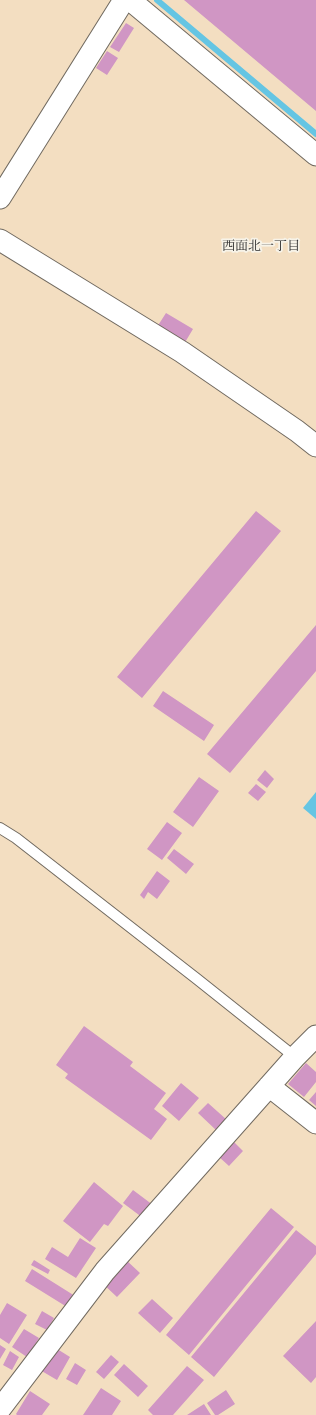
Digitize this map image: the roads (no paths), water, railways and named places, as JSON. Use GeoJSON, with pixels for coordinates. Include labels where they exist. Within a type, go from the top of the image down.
{"type":"FeatureCollection","features":[{"type":"Feature","properties":{"kind":"street"},"geometry":{"type":"LineString","coordinates":[[0,198],[124,0]]}},
{"type":"Feature","properties":{"kind":"street"},"geometry":{"type":"LineString","coordinates":[[130,0],[316,155]]}},
{"type":"Feature","properties":{"kind":"street"},"geometry":{"type":"LineString","coordinates":[[0,240],[182,352],[297,430],[316,446]]}},
{"type":"Feature","properties":{"kind":"street"},"geometry":{"type":"LineString","coordinates":[[0,1409],[105,1271],[270,1086],[308,1050]]}},
{"type":"Feature","properties":{"kind":"street"},"geometry":{"type":"LineString","coordinates":[[270,1086],[316,1123]]}},
{"type":"Feature","properties":{"kind":"lane"},"geometry":{"type":"LineString","coordinates":[[0,828],[16,838],[197,979],[308,1050]]}},
{"type":"Feature","properties":{"kind":"water"},"geometry":{"type":"Polygon","coordinates":[[[316,792],[316,819],[303,808],[316,792]]]}},
{"type":"Feature","properties":{"kind":"waterway"},"geometry":{"type":"LineString","coordinates":[[157,0],[316,134]]}},
{"type":"Feature","properties":{"kind":"district","name":"西面北一丁目"},"geometry":{"type":"Point","coordinates":[261,247]}}]}
